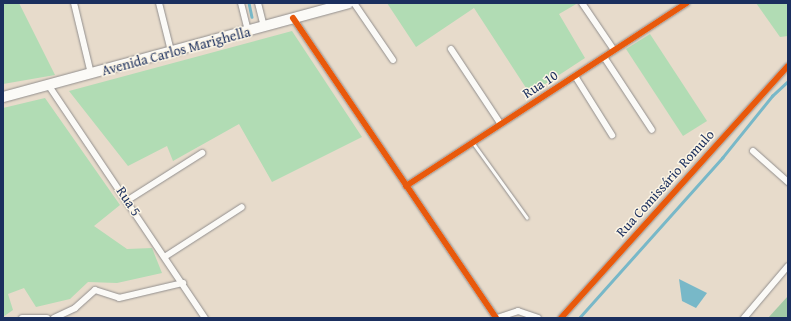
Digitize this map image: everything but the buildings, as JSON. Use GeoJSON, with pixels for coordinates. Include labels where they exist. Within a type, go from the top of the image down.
{"type":"FeatureCollection","features":[{"type":"Feature","properties":{"kind":"main road","name":"Avenida Carlos Marighella"},"geometry":{"type":"LineString","coordinates":[[3,97],[50,86],[344,4]]}},
{"type":"Feature","properties":{"kind":"street"},"geometry":{"type":"LineString","coordinates":[[74,3],[91,74]]}},
{"type":"Feature","properties":{"kind":"street"},"geometry":{"type":"LineString","coordinates":[[159,3],[172,51]]}},
{"type":"Feature","properties":{"kind":"street"},"geometry":{"type":"LineString","coordinates":[[241,3],[248,31]]}},
{"type":"Feature","properties":{"kind":"street"},"geometry":{"type":"LineString","coordinates":[[258,3],[264,27]]}},
{"type":"Feature","properties":{"kind":"street"},"geometry":{"type":"LineString","coordinates":[[354,3],[393,60]]}},
{"type":"Feature","properties":{"kind":"street"},"geometry":{"type":"LineString","coordinates":[[582,3],[614,50]]}},
{"type":"Feature","properties":{"kind":"street","name":"Rua 10"},"geometry":{"type":"LineString","coordinates":[[406,186],[500,123],[687,3]]}},
{"type":"Feature","properties":{"kind":"street"},"geometry":{"type":"LineString","coordinates":[[293,18],[496,318],[518,311],[538,318]]}},
{"type":"Feature","properties":{"kind":"street"},"geometry":{"type":"LineString","coordinates":[[451,49],[500,123]]}},
{"type":"Feature","properties":{"kind":"street"},"geometry":{"type":"LineString","coordinates":[[604,57],[652,130]]}},
{"type":"Feature","properties":{"kind":"street","name":"Rua Comissário Romulo"},"geometry":{"type":"LineString","coordinates":[[561,318],[788,66]]}},
{"type":"Feature","properties":{"kind":"street"},"geometry":{"type":"LineString","coordinates":[[574,76],[612,135]]}},
{"type":"Feature","properties":{"kind":"street","name":"Rua 5"},"geometry":{"type":"LineString","coordinates":[[50,86],[166,256],[205,318]]}},
{"type":"Feature","properties":{"kind":"street"},"geometry":{"type":"LineString","coordinates":[[753,152],[788,182]]}},
{"type":"Feature","properties":{"kind":"street"},"geometry":{"type":"LineString","coordinates":[[128,200],[202,153]]}},
{"type":"Feature","properties":{"kind":"street"},"geometry":{"type":"LineString","coordinates":[[166,256],[242,207]]}},
{"type":"Feature","properties":{"kind":"street"},"geometry":{"type":"LineString","coordinates":[[744,318],[788,266]]}},
{"type":"Feature","properties":{"kind":"street"},"geometry":{"type":"LineString","coordinates":[[54,318],[76,308],[95,290],[119,298],[183,282]]}},
{"type":"Feature","properties":{"kind":"street"},"geometry":{"type":"LineString","coordinates":[[22,318],[47,318]]}},
{"type":"Feature","properties":{"kind":"lane"},"geometry":{"type":"LineString","coordinates":[[473,142],[527,218]]}},
{"type":"Feature","properties":{"kind":"green space"},"geometry":{"type":"Polygon","coordinates":[[[3,3],[19,3],[55,75],[3,84],[3,3]]]}},
{"type":"Feature","properties":{"kind":"green space"},"geometry":{"type":"Polygon","coordinates":[[[387,3],[578,3],[559,14],[585,58],[530,94],[474,8],[416,47],[387,3]]]}},
{"type":"Feature","properties":{"kind":"green space"},"geometry":{"type":"Polygon","coordinates":[[[756,3],[788,3],[788,36],[780,37],[756,3]]]}},
{"type":"Feature","properties":{"kind":"green space"},"geometry":{"type":"Polygon","coordinates":[[[292,31],[362,137],[272,182],[239,124],[173,161],[167,146],[128,166],[69,91],[292,31]]]}},
{"type":"Feature","properties":{"kind":"green space"},"geometry":{"type":"Polygon","coordinates":[[[650,34],[707,121],[683,136],[626,49],[650,34]]]}},
{"type":"Feature","properties":{"kind":"green space"},"geometry":{"type":"Polygon","coordinates":[[[45,98],[120,205],[94,226],[127,249],[152,248],[162,273],[117,283],[88,282],[70,299],[36,307],[24,288],[8,294],[13,310],[3,317],[3,108],[45,98]]]}},
{"type":"Feature","properties":{"kind":"green space"},"geometry":{"type":"Polygon","coordinates":[[[788,296],[788,318],[768,318],[788,296]]]}},
{"type":"Feature","properties":{"kind":"water"},"geometry":{"type":"Polygon","coordinates":[[[679,279],[707,293],[696,308],[682,301],[679,279]]]}},
{"type":"Feature","properties":{"kind":"waterway"},"geometry":{"type":"LineString","coordinates":[[249,3],[252,17]]}},
{"type":"Feature","properties":{"kind":"waterway"},"geometry":{"type":"LineString","coordinates":[[579,318],[722,158],[772,96],[788,81]]}},
{"type":"Feature","properties":{"kind":"cycle path"},"geometry":{"type":"LineString","coordinates":[[406,186],[687,3]]}},
{"type":"Feature","properties":{"kind":"cycle path"},"geometry":{"type":"LineString","coordinates":[[293,18],[496,318]]}},
{"type":"Feature","properties":{"kind":"cycle path"},"geometry":{"type":"LineString","coordinates":[[561,318],[788,66]]}}]}
